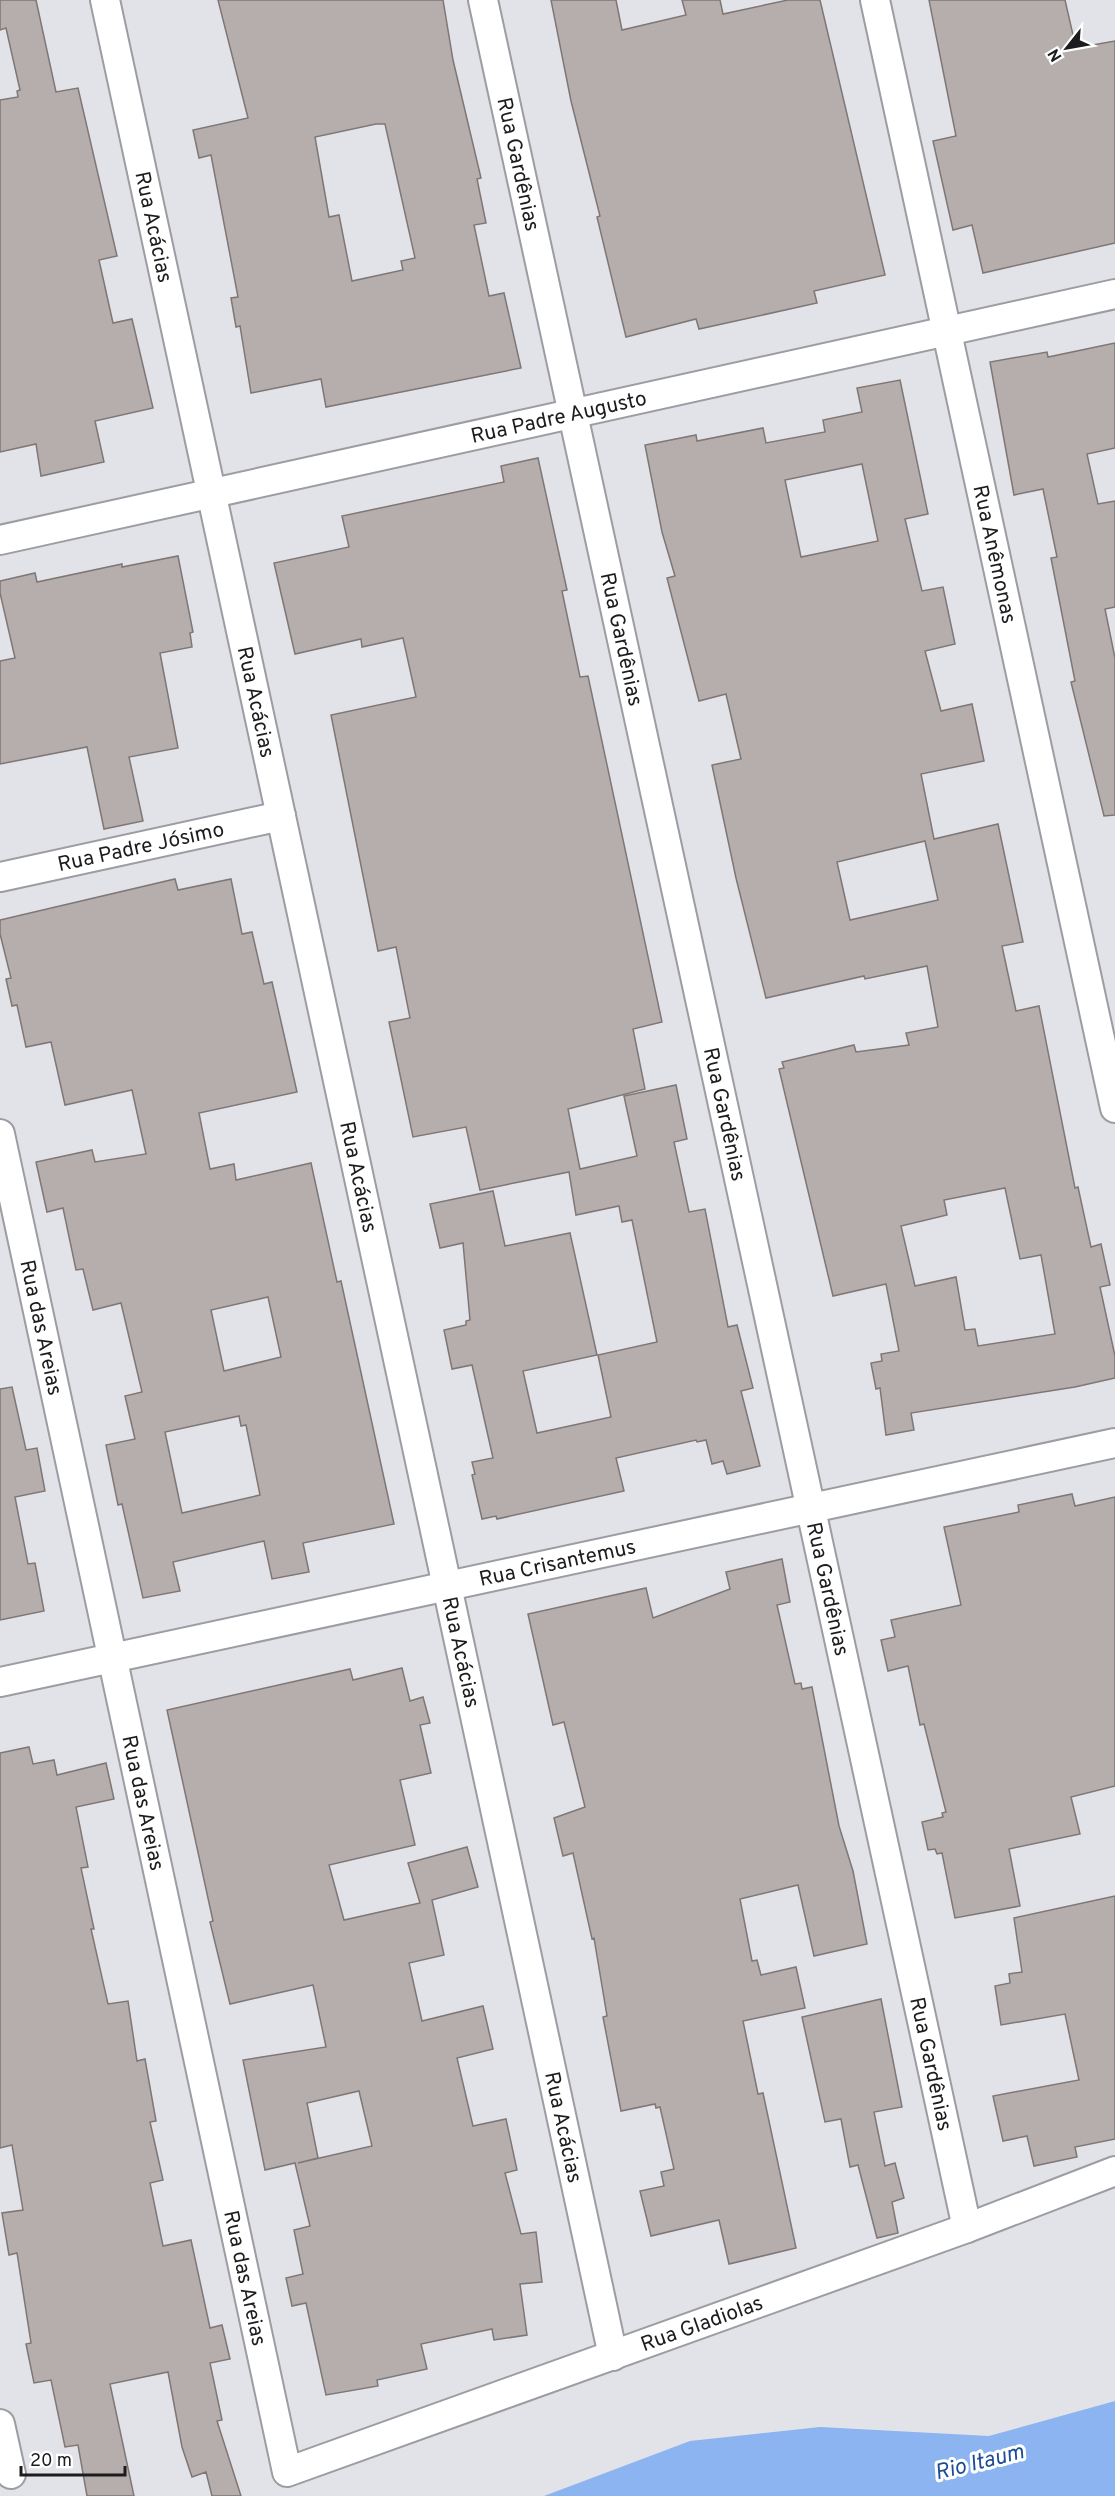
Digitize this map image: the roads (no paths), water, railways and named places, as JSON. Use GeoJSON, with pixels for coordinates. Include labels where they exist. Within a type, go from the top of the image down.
{"type":"FeatureCollection","features":[{"type":"Feature","properties":{"kind":"street","name":"Rua Acácias"},"geometry":{"type":"LineString","coordinates":[[105,0],[613,2355]]}},
{"type":"Feature","properties":{"kind":"street","name":"Rua Gardênias"},"geometry":{"type":"LineString","coordinates":[[483,0],[967,2228]]}},
{"type":"Feature","properties":{"kind":"street","name":"Rua Anêmonas"},"geometry":{"type":"LineString","coordinates":[[875,0],[1115,1108]]}},
{"type":"Feature","properties":{"kind":"street","name":"Rua Padre Augusto"},"geometry":{"type":"LineString","coordinates":[[0,540],[1115,294]]}},
{"type":"Feature","properties":{"kind":"street","name":"Rua Padre Jósimo"},"geometry":{"type":"LineString","coordinates":[[0,877],[281,816]]}},
{"type":"Feature","properties":{"kind":"street","name":"Rua das Areias"},"geometry":{"type":"LineString","coordinates":[[0,1134],[286,2472]]}},
{"type":"Feature","properties":{"kind":"street","name":"Rua Crisantemus"},"geometry":{"type":"LineString","coordinates":[[0,1682],[1115,1443]]}},
{"type":"Feature","properties":{"kind":"street","name":"Rua Gladiolas"},"geometry":{"type":"LineString","coordinates":[[286,2472],[967,2228],[1115,2171]]}},
{"type":"Feature","properties":{"kind":"street"},"geometry":{"type":"LineString","coordinates":[[0,2424],[11,2474]]}},
{"type":"Feature","properties":{"kind":"water","name":"Rio Itaum"},"geometry":{"type":"Polygon","coordinates":[[[1115,2401],[1115,2496],[544,2496],[690,2441],[820,2427],[989,2436],[1115,2401]]]}}]}
